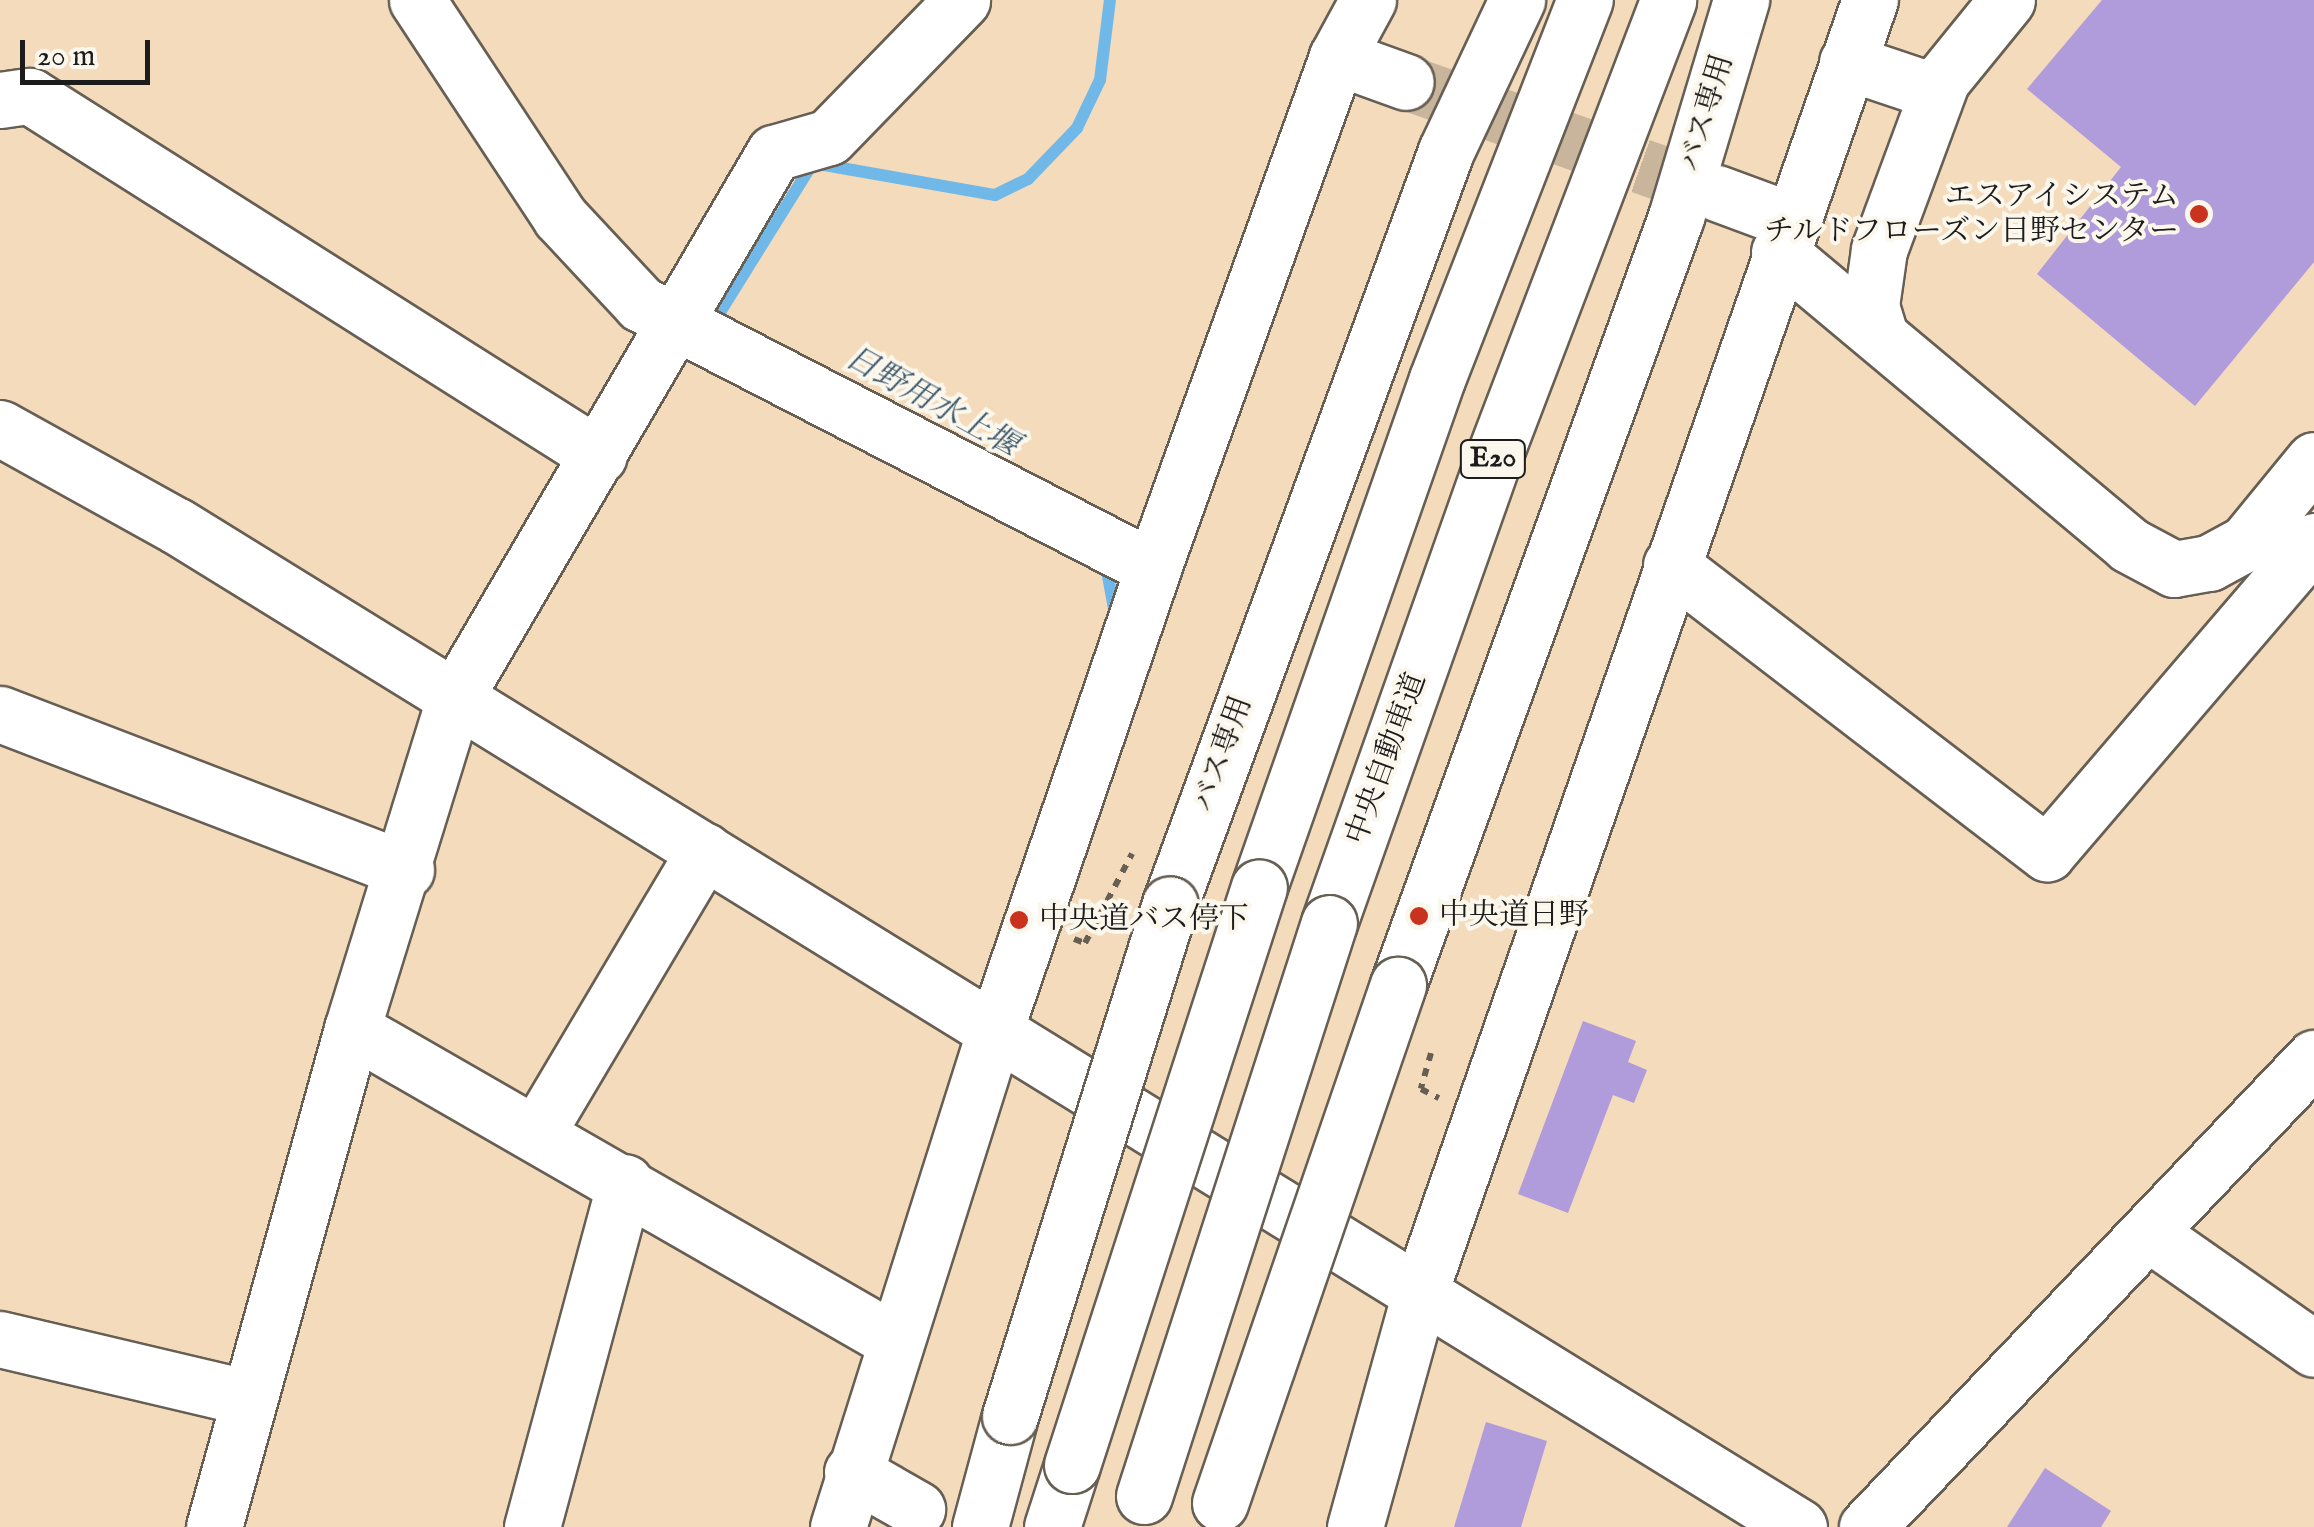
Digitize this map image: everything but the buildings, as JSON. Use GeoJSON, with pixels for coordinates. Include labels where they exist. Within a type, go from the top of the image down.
{"type":"FeatureCollection","features":[{"type":"Feature","properties":{"kind":"main road"},"geometry":{"type":"LineString","coordinates":[[417,0],[560,216],[641,304],[679,306],[1118,551]]}},
{"type":"Feature","properties":{"kind":"main road"},"geometry":{"type":"LineString","coordinates":[[214,1527],[352,1029],[406,870],[454,700],[600,456],[679,306],[774,153],[828,137],[962,0]]}},
{"type":"Feature","properties":{"kind":"main road"},"geometry":{"type":"LineString","coordinates":[[838,1527],[894,1340],[1032,925],[1118,551],[1337,58],[1368,0]]}},
{"type":"Feature","properties":{"kind":"main road","name":"バス専用"},"geometry":{"type":"LineString","coordinates":[[980,1527],[1010,1416],[1188,846],[1446,151],[1517,0]]}},
{"type":"Feature","properties":{"kind":"main road","name":"E20"},"geometry":{"type":"LineString","coordinates":[[1052,1527],[1259,886],[1437,378],[1585,0]]}},
{"type":"Feature","properties":{"kind":"main road","name":"中央自動車道"},"geometry":{"type":"LineString","coordinates":[[1140,1511],[1329,922],[1492,462],[1668,0]]}},
{"type":"Feature","properties":{"kind":"main road","name":"バス専用"},"geometry":{"type":"LineString","coordinates":[[1216,1515],[1398,985],[1676,217],[1741,0]]}},
{"type":"Feature","properties":{"kind":"main road"},"geometry":{"type":"LineString","coordinates":[[1355,1527],[1421,1289],[1784,236],[1870,0]]}},
{"type":"Feature","properties":{"kind":"main road"},"geometry":{"type":"LineString","coordinates":[[1879,332],[1871,306],[1879,250],[1942,80],[2006,0]]}},
{"type":"Feature","properties":{"kind":"main road"},"geometry":{"type":"LineString","coordinates":[[1337,58],[1406,82]]}},
{"type":"Feature","properties":{"kind":"main road"},"geometry":{"type":"LineString","coordinates":[[1848,62],[1926,88],[1942,80]]}},
{"type":"Feature","properties":{"kind":"main road"},"geometry":{"type":"LineString","coordinates":[[0,100],[30,96],[600,456]]}},
{"type":"Feature","properties":{"kind":"main road"},"geometry":{"type":"LineString","coordinates":[[1717,194],[1784,236],[1879,332],[2129,544],[2174,569],[2209,563],[2246,543],[2314,460]]}},
{"type":"Feature","properties":{"kind":"main road"},"geometry":{"type":"LineString","coordinates":[[0,428],[177,526],[994,1032],[1421,1289],[1799,1527]]}},
{"type":"Feature","properties":{"kind":"main road"},"geometry":{"type":"LineString","coordinates":[[1671,564],[2047,853],[2314,541]]}},
{"type":"Feature","properties":{"kind":"main road"},"geometry":{"type":"LineString","coordinates":[[0,714],[406,870]]}},
{"type":"Feature","properties":{"kind":"main road"},"geometry":{"type":"LineString","coordinates":[[538,1130],[704,851]]}},
{"type":"Feature","properties":{"kind":"main road"},"geometry":{"type":"LineString","coordinates":[[352,1029],[538,1130],[894,1340]]}},
{"type":"Feature","properties":{"kind":"main road"},"geometry":{"type":"LineString","coordinates":[[1867,1527],[2314,1058]]}},
{"type":"Feature","properties":{"kind":"main road"},"geometry":{"type":"LineString","coordinates":[[532,1527],[624,1182]]}},
{"type":"Feature","properties":{"kind":"main road"},"geometry":{"type":"LineString","coordinates":[[2150,1234],[2314,1349]]}},
{"type":"Feature","properties":{"kind":"main road"},"geometry":{"type":"LineString","coordinates":[[0,1339],[248,1398]]}},
{"type":"Feature","properties":{"kind":"main road"},"geometry":{"type":"LineString","coordinates":[[852,1472],[917,1509]]}},
{"type":"Feature","properties":{"kind":"path"},"geometry":{"type":"LineString","coordinates":[[1032,925],[1085,943],[1136,845],[1188,846]]}},
{"type":"Feature","properties":{"kind":"path"},"geometry":{"type":"LineString","coordinates":[[1436,1035],[1422,1089],[1479,1119]]}},
{"type":"Feature","properties":{"kind":"waterway"},"geometry":{"type":"LineString","coordinates":[[717,317],[813,163],[995,195],[1028,179],[1077,128],[1100,80],[1110,0]]}},
{"type":"Feature","properties":{"kind":"waterway","name":"日野用水上堰"},"geometry":{"type":"LineString","coordinates":[[1105,560],[1115,614]]}},
{"type":"Feature","properties":{"kind":"tunnel"},"geometry":{"type":"LineString","coordinates":[[1406,82],[1717,193]]}},
{"type":"Feature","properties":{"kind":"place","name":"エスアイシステム チルドフローズン日野センター"},"geometry":{"type":"Point","coordinates":[2199,214]}},
{"type":"Feature","properties":{"kind":"place","name":"中央道日野"},"geometry":{"type":"Point","coordinates":[1419,916]}},
{"type":"Feature","properties":{"kind":"place","name":"中央道バス停下"},"geometry":{"type":"Point","coordinates":[1019,920]}}]}
